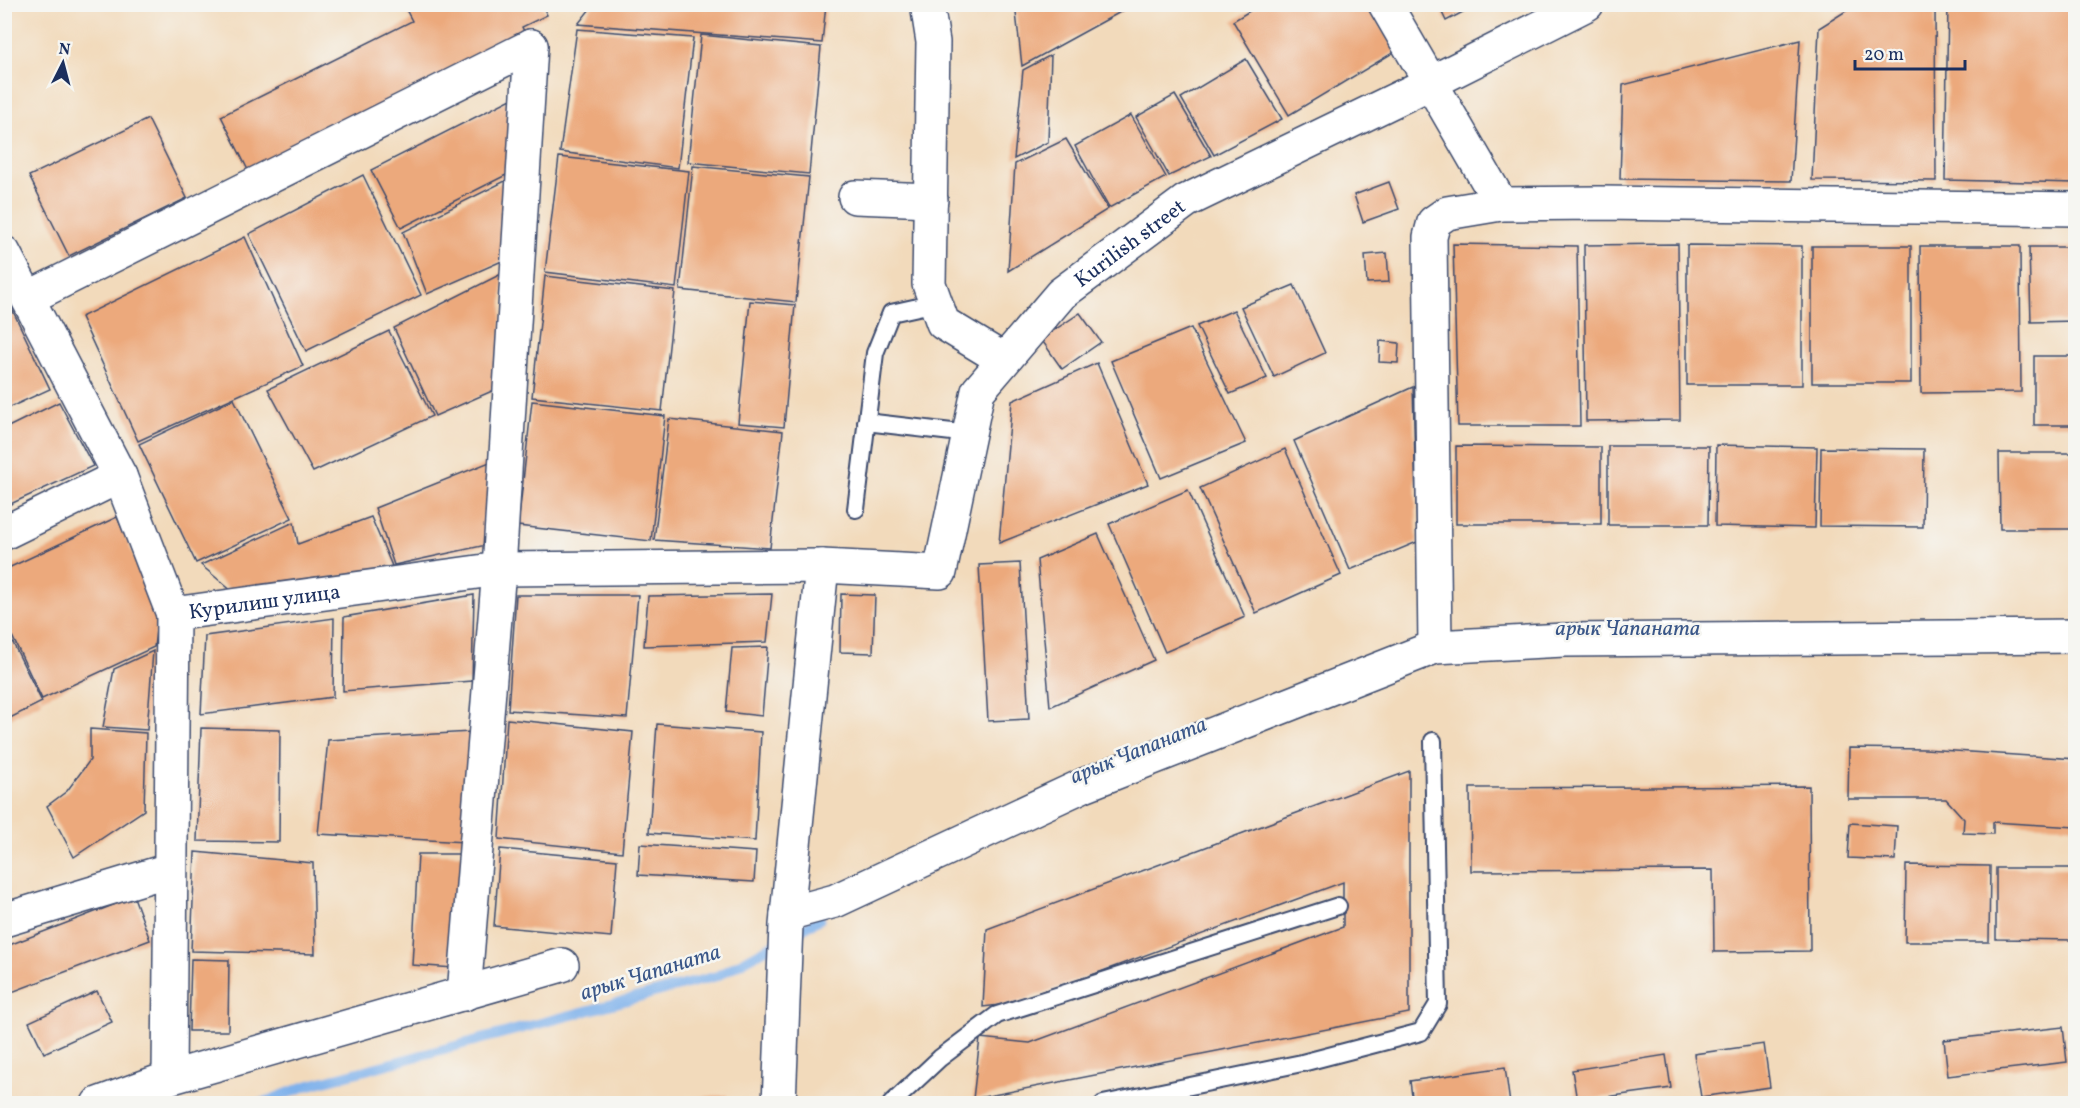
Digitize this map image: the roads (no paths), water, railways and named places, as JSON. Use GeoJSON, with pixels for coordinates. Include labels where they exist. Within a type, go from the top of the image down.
{"type":"FeatureCollection","features":[{"type":"Feature","properties":{"kind":"street"},"geometry":{"type":"LineString","coordinates":[[927,4],[933,42],[929,284],[943,323],[1004,360]]}},
{"type":"Feature","properties":{"kind":"street"},"geometry":{"type":"LineString","coordinates":[[1386,4],[1501,204]]}},
{"type":"Feature","properties":{"kind":"street","name":"Kurilish street"},"geometry":{"type":"LineString","coordinates":[[822,566],[940,572],[978,391],[1061,294],[1186,201],[1587,4]]}},
{"type":"Feature","properties":{"kind":"street"},"geometry":{"type":"LineString","coordinates":[[28,298],[531,46],[499,568],[464,994]]}},
{"type":"Feature","properties":{"kind":"street"},"geometry":{"type":"LineString","coordinates":[[855,197],[931,200]]}},
{"type":"Feature","properties":{"kind":"street"},"geometry":{"type":"LineString","coordinates":[[1435,647],[1430,237],[1434,222],[1447,213],[1501,204],[1599,203],[2076,209]]}},
{"type":"Feature","properties":{"kind":"street"},"geometry":{"type":"LineString","coordinates":[[4,253],[120,476],[173,614]]}},
{"type":"Feature","properties":{"kind":"street"},"geometry":{"type":"LineString","coordinates":[[4,533],[120,476]]}},
{"type":"Feature","properties":{"kind":"street"},"geometry":{"type":"LineString","coordinates":[[779,1104],[787,920],[822,566]]}},
{"type":"Feature","properties":{"kind":"street","name":"Курилиш улица"},"geometry":{"type":"LineString","coordinates":[[169,1078],[173,614],[499,568],[822,566]]}},
{"type":"Feature","properties":{"kind":"street"},"geometry":{"type":"LineString","coordinates":[[787,920],[835,901],[1083,785],[1435,647],[1564,640],[2076,636]]}},
{"type":"Feature","properties":{"kind":"street"},"geometry":{"type":"LineString","coordinates":[[4,920],[169,870]]}},
{"type":"Feature","properties":{"kind":"street"},"geometry":{"type":"LineString","coordinates":[[99,1104],[169,1078],[562,965]]}},
{"type":"Feature","properties":{"kind":"lane"},"geometry":{"type":"LineString","coordinates":[[856,509],[875,353],[891,313],[936,303]]}},
{"type":"Feature","properties":{"kind":"lane"},"geometry":{"type":"LineString","coordinates":[[866,422],[969,434]]}},
{"type":"Feature","properties":{"kind":"lane"},"geometry":{"type":"LineString","coordinates":[[1103,1104],[1302,1063],[1421,1032],[1438,1004],[1433,741]]}},
{"type":"Feature","properties":{"kind":"lane"},"geometry":{"type":"LineString","coordinates":[[891,1104],[940,1058],[997,1015],[1338,906]]}},
{"type":"Feature","properties":{"kind":"waterway","name":"арык Чапаната"},"geometry":{"type":"LineString","coordinates":[[260,1104],[306,1086],[717,976],[820,919]]}}]}
